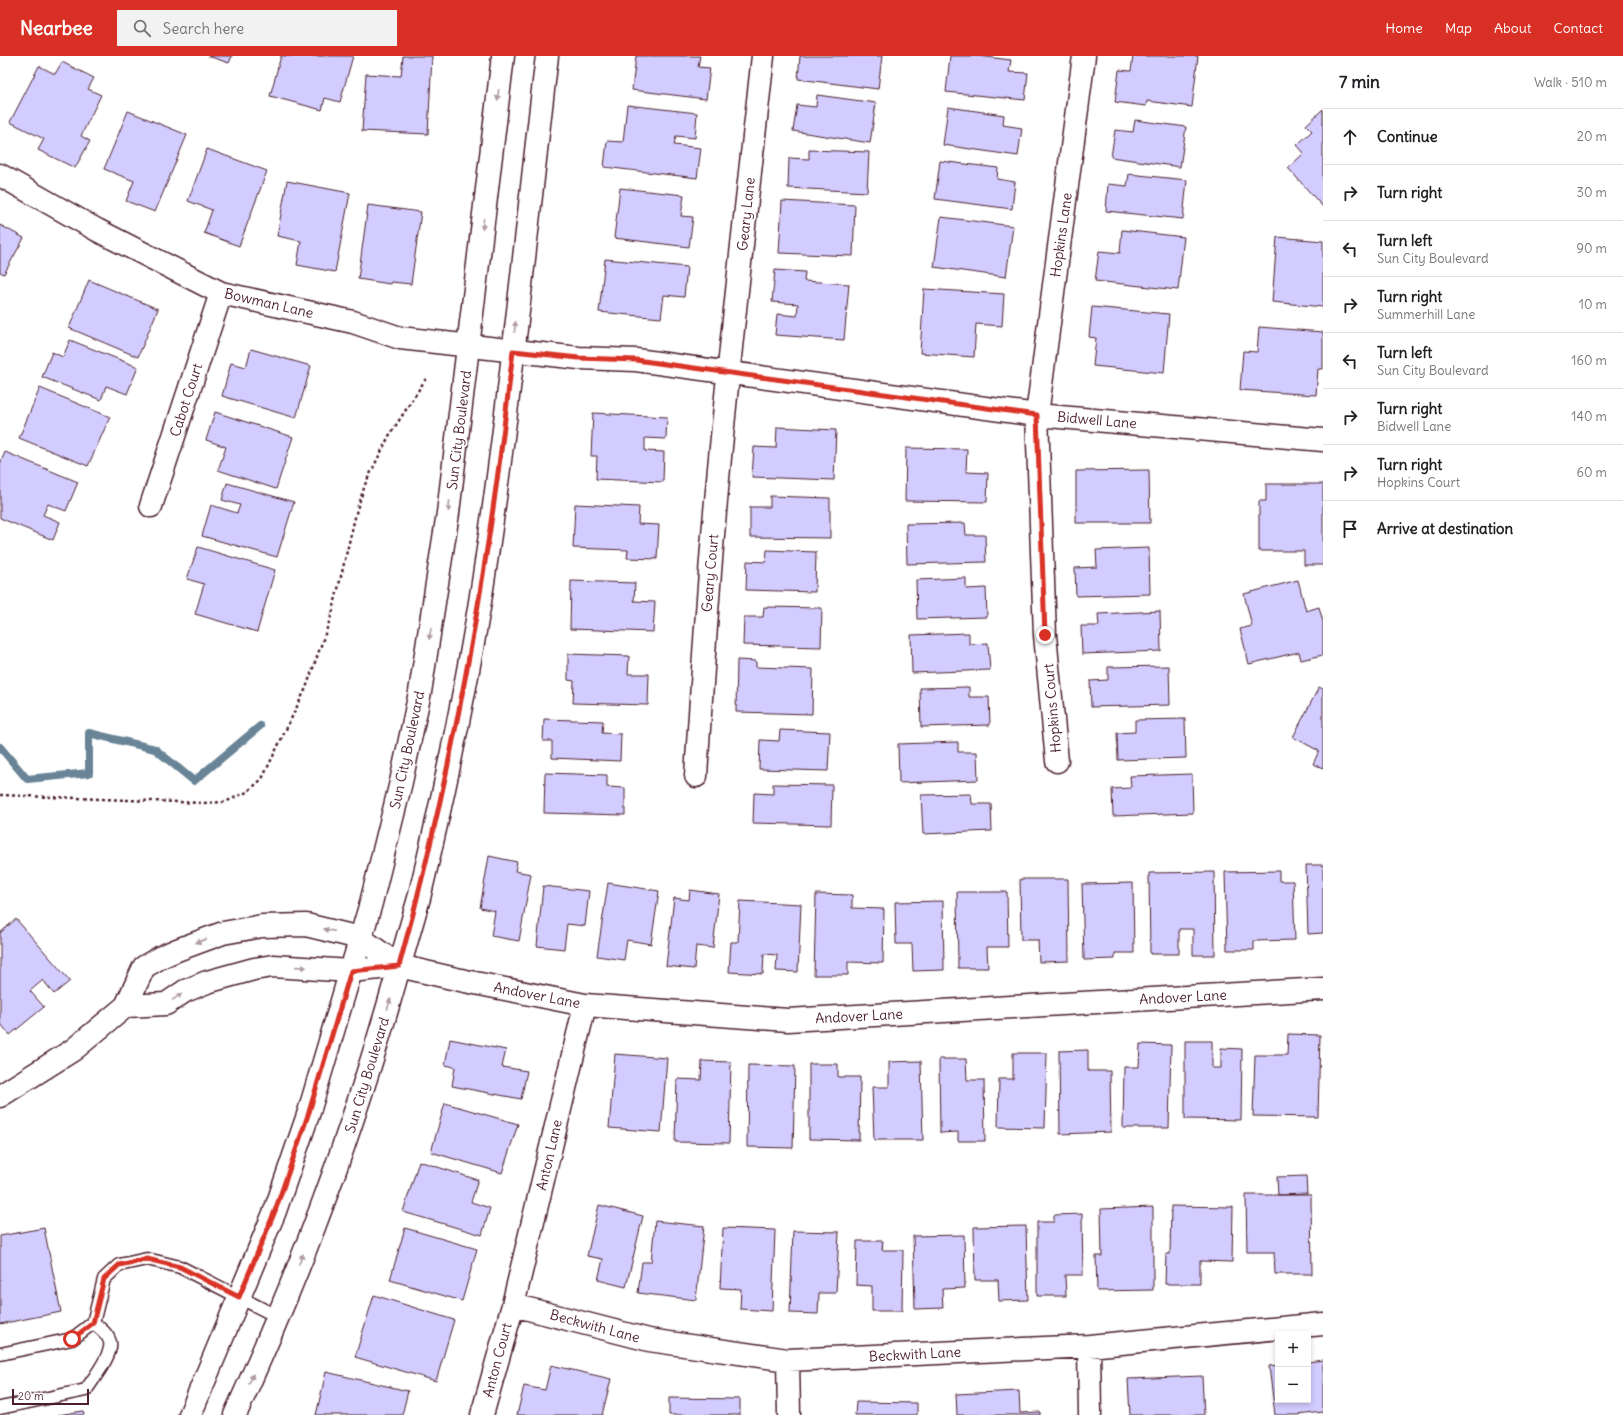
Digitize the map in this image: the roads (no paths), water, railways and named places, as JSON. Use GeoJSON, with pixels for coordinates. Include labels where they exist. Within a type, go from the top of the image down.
{"type":"FeatureCollection","features":[{"type":"Feature","properties":{"kind":"street","name":"Sun City Boulevard"},"geometry":{"type":"LineString","coordinates":[[190,1415],[275,1211],[309,1112],[351,971],[401,782],[420,692],[448,514],[503,56]]}},
{"type":"Feature","properties":{"kind":"street","name":"Sun City Boulevard"},"geometry":{"type":"LineString","coordinates":[[235,1415],[278,1317],[314,1227],[351,1125],[381,1031],[418,899],[462,699],[478,610],[503,440],[547,56]]}},
{"type":"Feature","properties":{"kind":"street","name":"Geary Lane"},"geometry":{"type":"LineString","coordinates":[[728,371],[763,56]]}},
{"type":"Feature","properties":{"kind":"street","name":"Hopkins Lane"},"geometry":{"type":"LineString","coordinates":[[1037,415],[1084,56]]}},
{"type":"Feature","properties":{"kind":"street","name":"Bowman Lane"},"geometry":{"type":"LineString","coordinates":[[0,175],[97,230],[221,294],[353,322],[400,338],[491,348]]}},
{"type":"Feature","properties":{"kind":"street","name":"Cabot Court"},"geometry":{"type":"LineString","coordinates":[[152,506],[221,294]]}},
{"type":"Feature","properties":{"kind":"street","name":"Bidwell Lane"},"geometry":{"type":"LineString","coordinates":[[491,348],[579,358],[636,360],[728,371],[1037,415],[1323,440]]}},
{"type":"Feature","properties":{"kind":"street","name":"Geary Court"},"geometry":{"type":"LineString","coordinates":[[696,776],[708,607],[728,371]]}},
{"type":"Feature","properties":{"kind":"street","name":"Hopkins Court"},"geometry":{"type":"LineString","coordinates":[[1037,415],[1045,635],[1057,761]]}},
{"type":"Feature","properties":{"kind":"street"},"geometry":{"type":"LineString","coordinates":[[0,1096],[73,1050],[126,1006],[144,967],[177,950],[223,933],[262,926],[306,925],[360,938],[399,966]]}},
{"type":"Feature","properties":{"kind":"street"},"geometry":{"type":"LineString","coordinates":[[126,1006],[166,1004],[185,991],[207,982],[254,969],[273,966],[292,966],[351,971],[399,966]]}},
{"type":"Feature","properties":{"kind":"street","name":"Andover Lane"},"geometry":{"type":"LineString","coordinates":[[399,966],[585,1005],[788,1020],[1323,989]]}},
{"type":"Feature","properties":{"kind":"street","name":"Anton Lane"},"geometry":{"type":"LineString","coordinates":[[513,1305],[585,1005]]}},
{"type":"Feature","properties":{"kind":"street","name":"Beckwith Lane"},"geometry":{"type":"LineString","coordinates":[[513,1305],[649,1340],[788,1360],[1089,1346],[1323,1324]]}},
{"type":"Feature","properties":{"kind":"street","name":"Anton Court"},"geometry":{"type":"LineString","coordinates":[[482,1415],[513,1305]]}},
{"type":"Feature","properties":{"kind":"street"},"geometry":{"type":"LineString","coordinates":[[1089,1346],[1090,1415]]}},
{"type":"Feature","properties":{"kind":"street"},"geometry":{"type":"LineString","coordinates":[[788,1360],[789,1415]]}},
{"type":"Feature","properties":{"kind":"lane"},"geometry":{"type":"LineString","coordinates":[[0,1354],[72,1339],[93,1323],[104,1279],[119,1265],[147,1259],[180,1267],[278,1317]]}},
{"type":"Feature","properties":{"kind":"lane"},"geometry":{"type":"LineString","coordinates":[[0,1408],[86,1390],[110,1352],[110,1341],[101,1329],[93,1323]]}},
{"type":"Feature","properties":{"kind":"waterway"},"geometry":{"type":"LineString","coordinates":[[0,747],[27,779],[89,773],[89,733],[155,749],[194,781],[260,726]]}}]}
